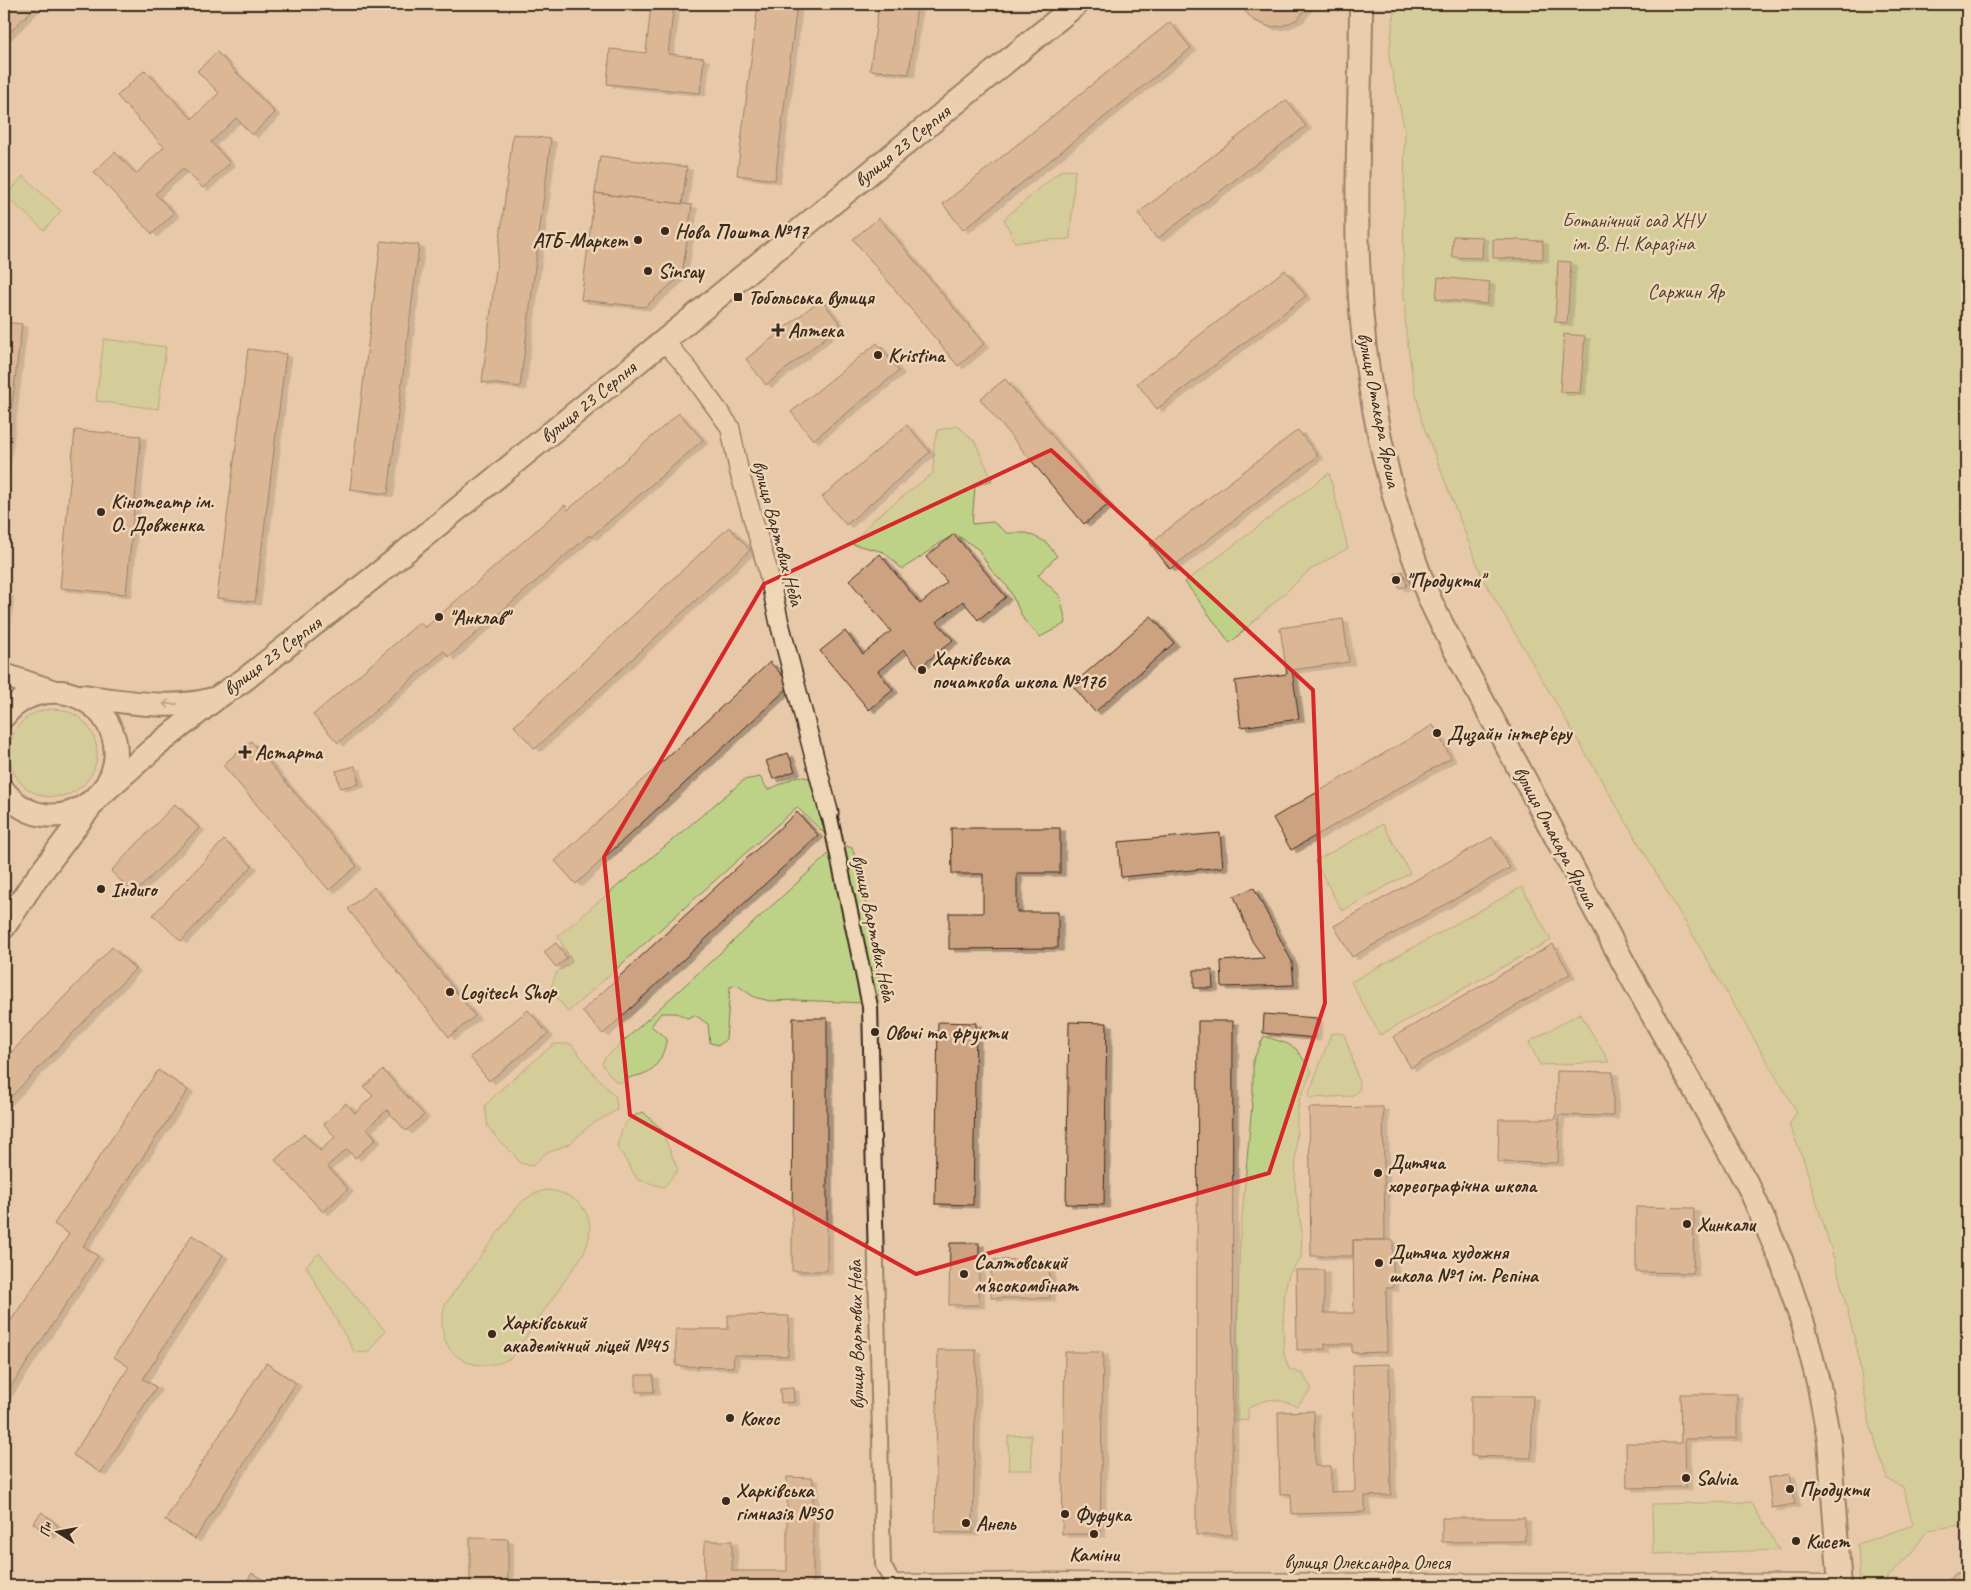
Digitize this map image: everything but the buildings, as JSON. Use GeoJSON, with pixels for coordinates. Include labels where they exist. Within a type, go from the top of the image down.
{"type":"FeatureCollection","features":[{"type":"Feature","properties":{"kind":"street","name":"вулиця 23 Серпня"},"geometry":{"type":"LineString","coordinates":[[4,791],[21,807],[33,813],[47,816],[60,816],[74,812],[97,798],[155,747],[218,697],[244,680],[384,569],[1077,4]]}},
{"type":"Feature","properties":{"kind":"street","name":"вулиця Отакара Яроша"},"geometry":{"type":"LineString","coordinates":[[1361,4],[1361,86],[1357,175],[1358,262],[1365,351],[1385,462],[1409,542],[1428,596],[1453,646],[1628,971],[1750,1189],[1782,1262],[1804,1327],[1819,1386],[1829,1440],[1840,1585]]}},
{"type":"Feature","properties":{"kind":"street","name":"вулиця Вартових Неба"},"geometry":{"type":"LineString","coordinates":[[664,341],[690,370],[730,427],[739,471],[767,568],[779,622],[829,813],[870,1006],[883,1564],[894,1585]]}},
{"type":"Feature","properties":{"kind":"street"},"geometry":{"type":"LineString","coordinates":[[4,675],[52,691]]}},
{"type":"Feature","properties":{"kind":"street","name":"вулиця 23 Серпня"},"geometry":{"type":"LineString","coordinates":[[4,716],[21,700],[36,694],[52,691],[76,696],[88,702],[98,711],[112,734],[115,748],[115,762],[112,775],[106,787],[31,886],[4,927]]}},
{"type":"Feature","properties":{"kind":"street"},"geometry":{"type":"LineString","coordinates":[[76,696],[164,704],[186,704],[218,697]]}},
{"type":"Feature","properties":{"kind":"street","name":"вулиця Олександра Олеся"},"geometry":{"type":"LineString","coordinates":[[894,1585],[1040,1582],[1840,1585]]}},
{"type":"Feature","properties":{"kind":"highlighted area"},"geometry":{"type":"Polygon","coordinates":[[[1051,450],[1313,690],[1325,1003],[1269,1173],[916,1274],[630,1115],[604,857],[764,584],[1051,450]]]}},
{"type":"Feature","properties":{"kind":"green space","name":"Саржин Яр"},"geometry":{"type":"Polygon","coordinates":[[[1395,4],[1967,4],[1967,1524],[1928,1530],[1911,1553],[1886,1579],[1887,1586],[1860,1586],[1858,1544],[1913,1525],[1903,1487],[1887,1479],[1869,1421],[1857,1349],[1838,1272],[1804,1161],[1789,1125],[1797,1112],[1483,579],[1422,422],[1406,333],[1403,273],[1405,131],[1389,57],[1395,4]]]}},
{"type":"Feature","properties":{"kind":"green space"},"geometry":{"type":"Polygon","coordinates":[[[1075,170],[1070,239],[1015,242],[1004,219],[1060,171],[1075,170]]]}},
{"type":"Feature","properties":{"kind":"green space"},"geometry":{"type":"Polygon","coordinates":[[[23,176],[61,211],[44,230],[6,196],[23,176]]]}},
{"type":"Feature","properties":{"kind":"green space"},"geometry":{"type":"Polygon","coordinates":[[[104,339],[166,347],[158,409],[96,401],[104,339]]]}},
{"type":"Feature","properties":{"kind":"green space"},"geometry":{"type":"Polygon","coordinates":[[[958,426],[975,442],[992,480],[975,486],[972,524],[993,522],[1007,533],[1027,533],[1046,542],[1057,556],[1038,575],[1060,596],[1066,623],[1040,637],[1024,620],[1008,587],[991,570],[978,549],[955,534],[902,569],[884,552],[852,544],[874,519],[933,473],[934,444],[938,430],[958,426]]]}},
{"type":"Feature","properties":{"kind":"green space"},"geometry":{"type":"Polygon","coordinates":[[[1329,473],[1348,548],[1310,570],[1230,643],[1185,582],[1329,473]]]}},
{"type":"Feature","properties":{"kind":"green space"},"geometry":{"type":"Polygon","coordinates":[[[53,709],[70,713],[84,722],[93,736],[97,753],[93,770],[84,784],[70,793],[53,797],[36,793],[22,784],[13,770],[9,753],[13,736],[22,722],[36,713],[53,709]]]}},
{"type":"Feature","properties":{"kind":"green space"},"geometry":{"type":"Polygon","coordinates":[[[798,776],[809,778],[825,834],[797,807],[568,1012],[550,989],[557,972],[572,962],[558,936],[744,780],[760,777],[768,790],[798,776]]]}},
{"type":"Feature","properties":{"kind":"green space"},"geometry":{"type":"Polygon","coordinates":[[[1383,824],[1410,873],[1342,911],[1315,861],[1383,824]]]}},
{"type":"Feature","properties":{"kind":"green space"},"geometry":{"type":"Polygon","coordinates":[[[841,844],[852,848],[857,862],[860,886],[878,956],[880,992],[875,1001],[864,1003],[796,1000],[770,1001],[754,997],[737,985],[730,987],[726,1039],[719,1045],[710,1043],[708,1024],[695,1015],[687,1018],[677,1013],[661,1013],[651,1026],[667,1039],[659,1061],[646,1073],[628,1078],[622,1083],[615,1081],[602,1064],[604,1059],[841,844]]]}},
{"type":"Feature","properties":{"kind":"green space"},"geometry":{"type":"Polygon","coordinates":[[[1522,887],[1551,940],[1380,1035],[1351,982],[1522,887]]]}},
{"type":"Feature","properties":{"kind":"green space"},"geometry":{"type":"Polygon","coordinates":[[[1580,1013],[1609,1062],[1540,1065],[1529,1042],[1580,1013]]]}},
{"type":"Feature","properties":{"kind":"green space"},"geometry":{"type":"Polygon","coordinates":[[[1331,1034],[1344,1034],[1360,1088],[1351,1096],[1311,1098],[1308,1096],[1331,1034]]]}},
{"type":"Feature","properties":{"kind":"green space"},"geometry":{"type":"Polygon","coordinates":[[[1264,1036],[1288,1044],[1296,1049],[1312,1071],[1299,1100],[1297,1117],[1295,1186],[1302,1232],[1301,1258],[1289,1274],[1285,1290],[1283,1325],[1284,1355],[1289,1369],[1303,1374],[1312,1389],[1297,1406],[1278,1400],[1267,1400],[1248,1409],[1248,1420],[1234,1421],[1240,1239],[1253,1092],[1253,1061],[1264,1036]]]}},
{"type":"Feature","properties":{"kind":"green space"},"geometry":{"type":"Polygon","coordinates":[[[554,1044],[571,1044],[594,1074],[616,1097],[617,1110],[589,1126],[571,1143],[545,1154],[532,1166],[520,1163],[488,1127],[485,1106],[498,1092],[554,1044]]]}},
{"type":"Feature","properties":{"kind":"green space"},"geometry":{"type":"Polygon","coordinates":[[[643,1112],[661,1129],[678,1170],[664,1187],[638,1180],[617,1146],[628,1121],[643,1112]]]}},
{"type":"Feature","properties":{"kind":"green space"},"geometry":{"type":"Polygon","coordinates":[[[546,1190],[569,1196],[578,1202],[584,1210],[590,1229],[584,1253],[511,1358],[495,1364],[481,1365],[467,1362],[456,1356],[448,1346],[443,1334],[442,1319],[446,1303],[517,1207],[530,1196],[546,1190]]]}},
{"type":"Feature","properties":{"kind":"green space"},"geometry":{"type":"Polygon","coordinates":[[[319,1253],[385,1331],[368,1352],[355,1353],[306,1266],[319,1253]]]}},
{"type":"Feature","properties":{"kind":"green space"},"geometry":{"type":"Polygon","coordinates":[[[1031,1435],[1032,1470],[1009,1470],[1008,1436],[1031,1435]]]}},
{"type":"Feature","properties":{"kind":"green space"},"geometry":{"type":"Polygon","coordinates":[[[1751,1502],[1779,1550],[1653,1554],[1652,1504],[1751,1502]]]}},
{"type":"Feature","properties":{"kind":"place","name":"Нова Пошта №17"},"geometry":{"type":"Point","coordinates":[665,231]}},
{"type":"Feature","properties":{"kind":"place","name":"АТБ-Маркет"},"geometry":{"type":"Point","coordinates":[638,240]}},
{"type":"Feature","properties":{"kind":"place","name":"Sinsay"},"geometry":{"type":"Point","coordinates":[648,271]}},
{"type":"Feature","properties":{"kind":"place","name":"Тобольська вулиця"},"geometry":{"type":"Point","coordinates":[738,297]}},
{"type":"Feature","properties":{"kind":"place","name":"Аптека"},"geometry":{"type":"Point","coordinates":[778,330]}},
{"type":"Feature","properties":{"kind":"place","name":"Kristina"},"geometry":{"type":"Point","coordinates":[878,355]}},
{"type":"Feature","properties":{"kind":"place","name":"Кінотеатр ім. О. Довженка"},"geometry":{"type":"Point","coordinates":[101,512]}},
{"type":"Feature","properties":{"kind":"place","name":"\"Продукти\""},"geometry":{"type":"Point","coordinates":[1396,580]}},
{"type":"Feature","properties":{"kind":"place","name":"\"Анклав\""},"geometry":{"type":"Point","coordinates":[439,617]}},
{"type":"Feature","properties":{"kind":"place","name":"Харківська початкова школа №176"},"geometry":{"type":"Point","coordinates":[922,670]}},
{"type":"Feature","properties":{"kind":"place","name":"Дизайн інтер'єру"},"geometry":{"type":"Point","coordinates":[1437,733]}},
{"type":"Feature","properties":{"kind":"place","name":"Астарта"},"geometry":{"type":"Point","coordinates":[245,752]}},
{"type":"Feature","properties":{"kind":"place","name":"Індиго"},"geometry":{"type":"Point","coordinates":[101,889]}},
{"type":"Feature","properties":{"kind":"place","name":"Logitech Shop"},"geometry":{"type":"Point","coordinates":[450,992]}},
{"type":"Feature","properties":{"kind":"place","name":"Овочі та фрукти"},"geometry":{"type":"Point","coordinates":[875,1032]}},
{"type":"Feature","properties":{"kind":"place","name":"Дитяча хореографічна школа"},"geometry":{"type":"Point","coordinates":[1378,1173]}},
{"type":"Feature","properties":{"kind":"place","name":"Хинкали"},"geometry":{"type":"Point","coordinates":[1687,1224]}},
{"type":"Feature","properties":{"kind":"place","name":"Дитяча художня школа №1 ім. Рєпіна"},"geometry":{"type":"Point","coordinates":[1379,1263]}},
{"type":"Feature","properties":{"kind":"place","name":"Салтовський м'ясокомбінат"},"geometry":{"type":"Point","coordinates":[964,1274]}},
{"type":"Feature","properties":{"kind":"place","name":"Харківський академічний ліцей №45"},"geometry":{"type":"Point","coordinates":[492,1334]}},
{"type":"Feature","properties":{"kind":"place","name":"Кокос"},"geometry":{"type":"Point","coordinates":[730,1418]}},
{"type":"Feature","properties":{"kind":"place","name":"Salvia"},"geometry":{"type":"Point","coordinates":[1686,1478]}},
{"type":"Feature","properties":{"kind":"place","name":"Продукти"},"geometry":{"type":"Point","coordinates":[1790,1489]}},
{"type":"Feature","properties":{"kind":"place","name":"Харківська гімназія №50"},"geometry":{"type":"Point","coordinates":[726,1501]}},
{"type":"Feature","properties":{"kind":"place","name":"Фуфука"},"geometry":{"type":"Point","coordinates":[1065,1514]}},
{"type":"Feature","properties":{"kind":"place","name":"Анель"},"geometry":{"type":"Point","coordinates":[966,1523]}},
{"type":"Feature","properties":{"kind":"place","name":"Каміни"},"geometry":{"type":"Point","coordinates":[1094,1534]}},
{"type":"Feature","properties":{"kind":"place","name":"Кисет"},"geometry":{"type":"Point","coordinates":[1796,1541]}},
{"type":"Feature","properties":{"kind":"park label","name":"Ботанічний сад ХНУ ім. В. Н. Каразіна"},"geometry":{"type":"Point","coordinates":[1633,232]}}]}
